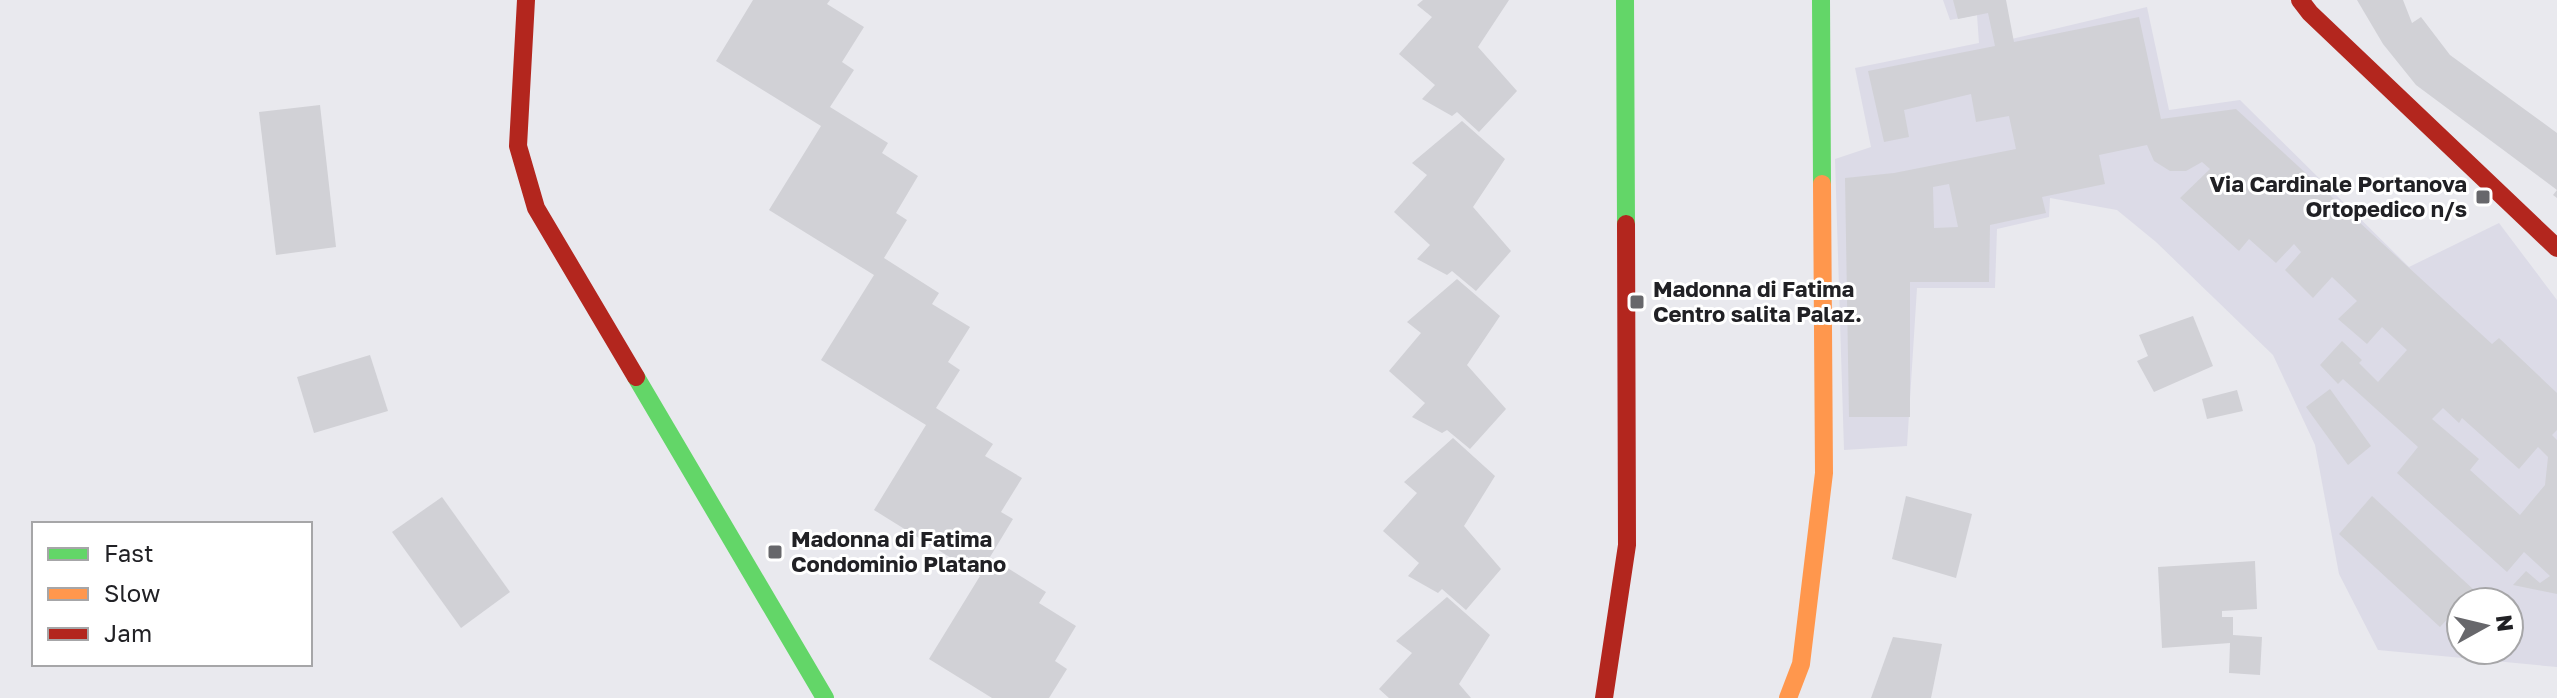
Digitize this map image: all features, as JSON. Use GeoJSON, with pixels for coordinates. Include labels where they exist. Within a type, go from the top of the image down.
{"type":"FeatureCollection","features":[{"type":"Feature","properties":{"kind":"street"},"geometry":{"type":"LineString","coordinates":[[526,0],[518,146],[536,208],[825,698]]}},
{"type":"Feature","properties":{"kind":"street"},"geometry":{"type":"LineString","coordinates":[[1604,698],[1627,545],[1625,0]]}},
{"type":"Feature","properties":{"kind":"street"},"geometry":{"type":"LineString","coordinates":[[1788,698],[1801,664],[1824,473],[1821,0]]}},
{"type":"Feature","properties":{"kind":"street"},"geometry":{"type":"LineString","coordinates":[[2300,0],[2430,130],[2557,248]]}},
{"type":"Feature","properties":{"kind":"shaded area"},"geometry":{"type":"Polygon","coordinates":[[[1943,0],[1995,0],[2003,41],[2147,7],[2169,110],[2240,100],[2409,267],[2499,223],[2557,300],[2557,667],[2525,664],[2525,586],[2445,586],[2445,656],[2378,650],[2339,574],[2315,445],[2273,355],[2156,242],[2117,210],[2050,198],[2049,217],[1997,229],[1995,288],[1917,288],[1907,446],[1844,450],[1835,159],[1871,147],[1855,68],[1979,43],[1977,15],[1950,20],[1943,0]]]}},
{"type":"Feature","properties":{"kind":"building"},"geometry":{"type":"Polygon","coordinates":[[[753,0],[830,0],[827,4],[864,27],[842,62],[854,70],[830,107],[888,143],[882,153],[918,176],[896,213],[907,220],[884,258],[939,293],[932,304],[970,327],[948,362],[960,370],[936,408],[993,444],[985,456],[1022,478],[1001,512],[1013,519],[990,557],[1046,592],[1039,603],[1076,626],[1055,661],[1067,669],[1049,698],[992,698],[929,659],[980,576],[874,510],[926,425],[821,360],[874,275],[769,210],[821,126],[716,61],[753,0]]]}},
{"type":"Feature","properties":{"kind":"building"},"geometry":{"type":"Polygon","coordinates":[[[1423,0],[1509,0],[1478,47],[1517,91],[1479,132],[1457,112],[1452,116],[1422,99],[1435,85],[1399,54],[1432,17],[1417,5],[1423,0]]]}},
{"type":"Feature","properties":{"kind":"building"},"geometry":{"type":"Polygon","coordinates":[[[1953,0],[2006,0],[2014,42],[2139,17],[2161,119],[2236,109],[2492,344],[2499,338],[2557,393],[2557,430],[2552,435],[2557,440],[2557,594],[2513,585],[2526,571],[2540,583],[2550,576],[2524,552],[2507,572],[2397,473],[2418,447],[2343,379],[2338,384],[2320,365],[2342,341],[2362,360],[2359,363],[2378,382],[2407,350],[2382,327],[2367,344],[2338,319],[2357,301],[2332,277],[2313,298],[2285,270],[2301,252],[2294,244],[2276,263],[2249,239],[2239,251],[2180,198],[2210,169],[2202,162],[2186,171],[2170,171],[2154,161],[2147,145],[2099,155],[2105,184],[2042,197],[2046,213],[1990,225],[1989,282],[1910,282],[1910,417],[1849,417],[1845,178],[1894,173],[2016,149],[2009,116],[1976,122],[1971,94],[1904,110],[1909,137],[1884,142],[1868,71],[1995,46],[1988,13],[1958,19],[1953,0]],[[1949,184],[1933,187],[1934,228],[1958,227],[1949,184]],[[2443,408],[2432,419],[2479,459],[2470,470],[2520,515],[2545,485],[2548,457],[2538,447],[2519,469],[2462,418],[2459,423],[2443,408]]]}},
{"type":"Feature","properties":{"kind":"building"},"geometry":{"type":"Polygon","coordinates":[[[2357,0],[2403,0],[2412,23],[2421,17],[2450,55],[2557,133],[2557,190],[2416,85],[2383,44],[2357,0]]]}},
{"type":"Feature","properties":{"kind":"building"},"geometry":{"type":"Polygon","coordinates":[[[320,105],[336,247],[276,255],[259,112],[320,105]]]}},
{"type":"Feature","properties":{"kind":"building"},"geometry":{"type":"Polygon","coordinates":[[[1462,121],[1505,159],[1473,207],[1511,251],[1476,291],[1452,271],[1447,275],[1417,259],[1430,245],[1394,212],[1427,175],[1412,163],[1462,121]]]}},
{"type":"Feature","properties":{"kind":"building"},"geometry":{"type":"Polygon","coordinates":[[[1457,279],[1500,316],[1467,365],[1506,409],[1470,449],[1447,430],[1442,433],[1412,417],[1425,403],[1389,371],[1421,333],[1407,322],[1457,279]]]}},
{"type":"Feature","properties":{"kind":"building"},"geometry":{"type":"Polygon","coordinates":[[[2193,316],[2213,366],[2154,392],[2137,361],[2148,356],[2139,335],[2193,316]]]}},
{"type":"Feature","properties":{"kind":"building"},"geometry":{"type":"Polygon","coordinates":[[[370,355],[388,411],[314,433],[297,377],[370,355]]]}},
{"type":"Feature","properties":{"kind":"building"},"geometry":{"type":"Polygon","coordinates":[[[2330,389],[2371,446],[2348,465],[2306,407],[2330,389]]]}},
{"type":"Feature","properties":{"kind":"building"},"geometry":{"type":"Polygon","coordinates":[[[2237,390],[2243,411],[2207,419],[2202,399],[2237,390]]]}},
{"type":"Feature","properties":{"kind":"building"},"geometry":{"type":"Polygon","coordinates":[[[1453,438],[1495,476],[1464,526],[1501,569],[1466,610],[1442,589],[1438,593],[1408,576],[1419,563],[1383,531],[1417,493],[1404,482],[1453,438]]]}},
{"type":"Feature","properties":{"kind":"building"},"geometry":{"type":"Polygon","coordinates":[[[1906,496],[1972,514],[1956,578],[1892,559],[1906,496]]]}},
{"type":"Feature","properties":{"kind":"building"},"geometry":{"type":"Polygon","coordinates":[[[2372,496],[2470,586],[2445,586],[2445,622],[2440,627],[2339,534],[2372,496]]]}},
{"type":"Feature","properties":{"kind":"building"},"geometry":{"type":"Polygon","coordinates":[[[442,497],[510,592],[461,628],[392,532],[442,497]]]}},
{"type":"Feature","properties":{"kind":"building"},"geometry":{"type":"Polygon","coordinates":[[[2255,561],[2257,609],[2222,611],[2222,617],[2233,617],[2233,635],[2262,637],[2260,675],[2229,673],[2230,643],[2162,648],[2158,567],[2255,561]]]}},
{"type":"Feature","properties":{"kind":"building"},"geometry":{"type":"Polygon","coordinates":[[[1447,597],[1490,635],[1459,684],[1471,698],[1389,698],[1379,689],[1412,653],[1396,641],[1447,597]]]}},
{"type":"Feature","properties":{"kind":"building"},"geometry":{"type":"Polygon","coordinates":[[[1893,637],[1942,644],[1931,698],[1871,698],[1893,637]]]}},
{"type":"Feature","properties":{"kind":"traffic: fast"},"geometry":{"type":"LineString","coordinates":[[1625,0],[1626,224]]}},
{"type":"Feature","properties":{"kind":"traffic: fast"},"geometry":{"type":"LineString","coordinates":[[1821,0],[1822,184]]}},
{"type":"Feature","properties":{"kind":"traffic: fast"},"geometry":{"type":"LineString","coordinates":[[636,377],[825,698]]}},
{"type":"Feature","properties":{"kind":"traffic: slow"},"geometry":{"type":"LineString","coordinates":[[1788,698],[1801,664],[1824,473],[1822,184]]}},
{"type":"Feature","properties":{"kind":"traffic: jam"},"geometry":{"type":"LineString","coordinates":[[526,0],[518,146],[536,208],[636,377]]}},
{"type":"Feature","properties":{"kind":"traffic: jam"},"geometry":{"type":"LineString","coordinates":[[2300,0],[2310,13],[2557,248]]}},
{"type":"Feature","properties":{"kind":"traffic: jam"},"geometry":{"type":"LineString","coordinates":[[1604,698],[1627,545],[1626,224]]}},
{"type":"Feature","properties":{"kind":"place","name":"Via Cardinale Portanova Ortopedico n/s"},"geometry":{"type":"Point","coordinates":[2483,197]}},
{"type":"Feature","properties":{"kind":"place","name":"Madonna di Fatima Centro salita Palaz."},"geometry":{"type":"Point","coordinates":[1637,302]}},
{"type":"Feature","properties":{"kind":"place","name":"Madonna di Fatima Condominio Platano"},"geometry":{"type":"Point","coordinates":[775,552]}}]}
